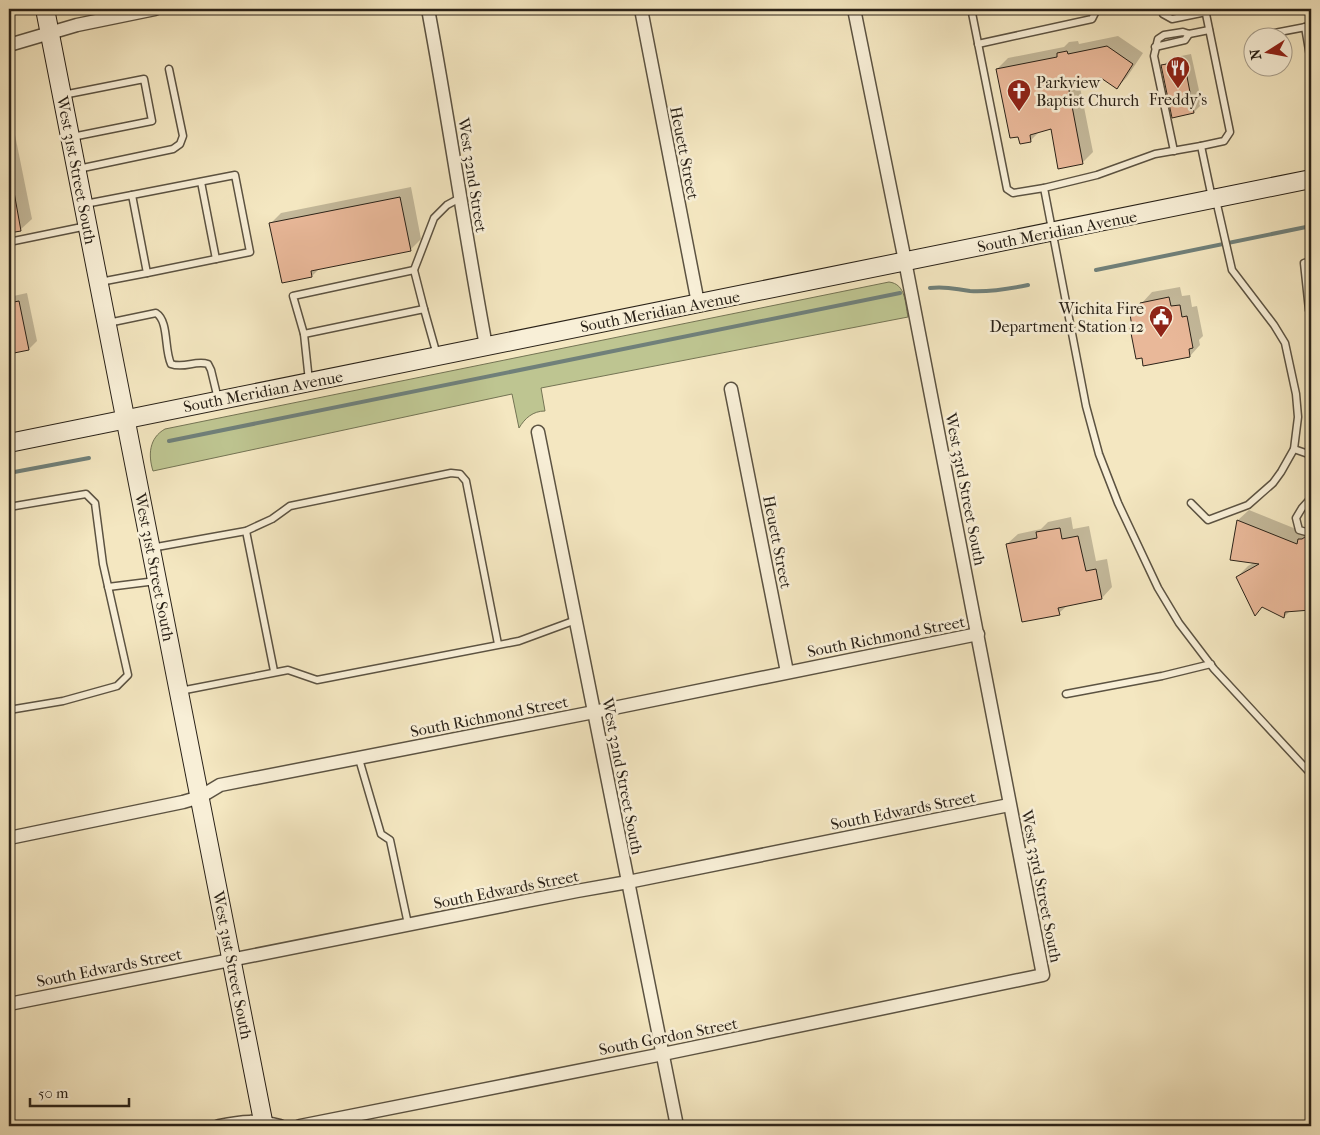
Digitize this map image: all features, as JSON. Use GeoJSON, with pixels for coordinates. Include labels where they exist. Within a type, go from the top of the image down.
{"type":"FeatureCollection","features":[{"type":"Feature","properties":{"kind":"main road","name":"West 31st Street South"},"geometry":{"type":"LineString","coordinates":[[45,9],[263,1124]]}},
{"type":"Feature","properties":{"kind":"main road","name":"South Meridian Avenue"},"geometry":{"type":"LineString","coordinates":[[9,443],[1311,179]]}},
{"type":"Feature","properties":{"kind":"street"},"geometry":{"type":"LineString","coordinates":[[9,45],[77,25],[155,9]]}},
{"type":"Feature","properties":{"kind":"street","name":"West 32nd Street"},"geometry":{"type":"LineString","coordinates":[[428,9],[448,116],[460,198],[486,346]]}},
{"type":"Feature","properties":{"kind":"street","name":"Heuett Street"},"geometry":{"type":"LineString","coordinates":[[641,9],[698,303]]}},
{"type":"Feature","properties":{"kind":"street","name":"West 33rd Street South"},"geometry":{"type":"LineString","coordinates":[[854,9],[978,634],[1043,976]]}},
{"type":"Feature","properties":{"kind":"street","name":"Heuett Street"},"geometry":{"type":"LineString","coordinates":[[731,389],[786,672]]}},
{"type":"Feature","properties":{"kind":"street","name":"West 32nd Street South"},"geometry":{"type":"LineString","coordinates":[[538,432],[676,1126]]}},
{"type":"Feature","properties":{"kind":"street","name":"South Richmond Street"},"geometry":{"type":"LineString","coordinates":[[9,838],[182,802],[200,797],[220,785],[359,759],[978,634]]}},
{"type":"Feature","properties":{"kind":"street","name":"South Edwards Street"},"geometry":{"type":"LineString","coordinates":[[9,1004],[1009,805]]}},
{"type":"Feature","properties":{"kind":"street","name":"South Gordon Street"},"geometry":{"type":"LineString","coordinates":[[300,1126],[1043,976]]}},
{"type":"Feature","properties":{"kind":"street"},"geometry":{"type":"LineString","coordinates":[[219,1126],[244,1121],[280,1126]]}},
{"type":"Feature","properties":{"kind":"lane"},"geometry":{"type":"LineString","coordinates":[[975,9],[972,13],[1006,189],[1013,193],[1044,188],[1097,175],[1155,154],[1224,142],[1230,132],[1205,10],[1172,19],[1163,14],[1162,9]]}},
{"type":"Feature","properties":{"kind":"lane"},"geometry":{"type":"LineString","coordinates":[[978,44],[1092,19],[1097,9]]}},
{"type":"Feature","properties":{"kind":"lane"},"geometry":{"type":"LineString","coordinates":[[1292,30],[1308,27],[1311,62]]}},
{"type":"Feature","properties":{"kind":"lane"},"geometry":{"type":"LineString","coordinates":[[1174,151],[1154,56],[1155,47],[1158,39],[1164,35],[1183,32],[1190,34],[1209,30]]}},
{"type":"Feature","properties":{"kind":"lane"},"geometry":{"type":"LineString","coordinates":[[77,169],[173,150],[180,144],[183,136],[169,69]]}},
{"type":"Feature","properties":{"kind":"lane"},"geometry":{"type":"LineString","coordinates":[[62,95],[144,79],[149,105],[152,122],[70,137]]}},
{"type":"Feature","properties":{"kind":"lane"},"geometry":{"type":"LineString","coordinates":[[1191,503],[1208,520],[1248,506],[1273,484],[1294,449],[1298,417],[1296,394],[1285,343],[1274,325],[1232,270],[1201,146]]}},
{"type":"Feature","properties":{"kind":"lane"},"geometry":{"type":"LineString","coordinates":[[84,205],[235,175],[250,252],[99,282]]}},
{"type":"Feature","properties":{"kind":"lane"},"geometry":{"type":"LineString","coordinates":[[201,182],[216,259]]}},
{"type":"Feature","properties":{"kind":"lane"},"geometry":{"type":"LineString","coordinates":[[1044,188],[1086,406],[1100,454],[1118,503],[1158,588],[1179,623],[1211,664],[1311,774]]}},
{"type":"Feature","properties":{"kind":"lane"},"geometry":{"type":"LineString","coordinates":[[132,195],[147,273]]}},
{"type":"Feature","properties":{"kind":"lane"},"geometry":{"type":"LineString","coordinates":[[437,356],[414,270],[434,218],[447,205],[460,198]]}},
{"type":"Feature","properties":{"kind":"lane"},"geometry":{"type":"LineString","coordinates":[[9,242],[88,226]]}},
{"type":"Feature","properties":{"kind":"lane"},"geometry":{"type":"LineString","coordinates":[[1311,261],[1304,263],[1309,310],[1311,313]]}},
{"type":"Feature","properties":{"kind":"lane"},"geometry":{"type":"LineString","coordinates":[[309,382],[304,334],[293,296],[414,270]]}},
{"type":"Feature","properties":{"kind":"lane"},"geometry":{"type":"LineString","coordinates":[[304,334],[424,308]]}},
{"type":"Feature","properties":{"kind":"lane"},"geometry":{"type":"LineString","coordinates":[[107,324],[156,313],[161,316],[164,322],[167,355],[171,364],[178,367],[202,362],[208,364],[218,400]]}},
{"type":"Feature","properties":{"kind":"lane"},"geometry":{"type":"LineString","coordinates":[[1294,449],[1311,455]]}},
{"type":"Feature","properties":{"kind":"lane"},"geometry":{"type":"LineString","coordinates":[[151,548],[246,531],[272,518],[290,506],[450,473],[460,474],[466,481],[498,644]]}},
{"type":"Feature","properties":{"kind":"lane"},"geometry":{"type":"LineString","coordinates":[[9,507],[86,494],[95,503],[103,564],[128,675],[117,686],[63,701],[9,710]]}},
{"type":"Feature","properties":{"kind":"lane"},"geometry":{"type":"LineString","coordinates":[[1310,533],[1299,530],[1296,518],[1311,498]]}},
{"type":"Feature","properties":{"kind":"lane"},"geometry":{"type":"LineString","coordinates":[[246,531],[274,671]]}},
{"type":"Feature","properties":{"kind":"lane"},"geometry":{"type":"LineString","coordinates":[[108,587],[158,581]]}},
{"type":"Feature","properties":{"kind":"lane"},"geometry":{"type":"LineString","coordinates":[[179,691],[274,671],[288,670],[317,680],[519,641],[576,620]]}},
{"type":"Feature","properties":{"kind":"lane"},"geometry":{"type":"LineString","coordinates":[[1066,694],[1162,676],[1211,664]]}},
{"type":"Feature","properties":{"kind":"lane"},"geometry":{"type":"LineString","coordinates":[[359,759],[381,834],[390,840],[408,924]]}},
{"type":"Feature","properties":{"kind":"green space"},"geometry":{"type":"Polygon","coordinates":[[[889,282],[899,286],[902,290],[908,317],[541,388],[545,411],[537,412],[530,416],[519,428],[512,394],[153,471],[151,465],[151,447],[156,437],[165,429],[889,282]]]}},
{"type":"Feature","properties":{"kind":"building","name":"Parkview Baptist Church"},"geometry":{"type":"Polygon","coordinates":[[[1107,46],[1133,64],[1117,89],[1101,78],[1068,85],[1083,164],[1058,169],[1051,129],[1030,135],[1031,142],[1020,144],[1018,137],[1010,138],[996,69],[1057,57],[1057,53],[1067,51],[1068,54],[1107,46]]]}},
{"type":"Feature","properties":{"kind":"building","name":"Freddy's"},"geometry":{"type":"Polygon","coordinates":[[[1184,61],[1194,113],[1172,118],[1161,65],[1184,61]]]}},
{"type":"Feature","properties":{"kind":"building"},"geometry":{"type":"Polygon","coordinates":[[[14,192],[21,231],[9,233],[9,193],[14,192]]]}},
{"type":"Feature","properties":{"kind":"building"},"geometry":{"type":"Polygon","coordinates":[[[400,197],[411,251],[311,271],[312,277],[282,283],[269,223],[400,197]]]}},
{"type":"Feature","properties":{"kind":"building","name":"Wichita Fire Department Station 12"},"geometry":{"type":"Polygon","coordinates":[[[1169,297],[1171,306],[1180,305],[1182,317],[1187,316],[1193,348],[1189,349],[1190,357],[1143,366],[1142,358],[1136,359],[1130,328],[1132,327],[1130,314],[1142,312],[1140,303],[1169,297]]]}},
{"type":"Feature","properties":{"kind":"building"},"geometry":{"type":"Polygon","coordinates":[[[19,301],[29,350],[9,354],[9,303],[19,301]]]}},
{"type":"Feature","properties":{"kind":"building"},"geometry":{"type":"Polygon","coordinates":[[[1237,520],[1297,544],[1298,539],[1311,538],[1311,610],[1285,612],[1284,618],[1262,607],[1255,616],[1236,577],[1259,564],[1230,560],[1237,520]]]}},
{"type":"Feature","properties":{"kind":"building"},"geometry":{"type":"Polygon","coordinates":[[[1060,528],[1062,539],[1078,536],[1086,571],[1096,569],[1102,599],[1058,608],[1060,615],[1022,622],[1006,544],[1037,538],[1036,532],[1060,528]]]}},
{"type":"Feature","properties":{"kind":"waterway"},"geometry":{"type":"LineString","coordinates":[[1096,270],[1311,226]]}},
{"type":"Feature","properties":{"kind":"waterway"},"geometry":{"type":"LineString","coordinates":[[930,288],[985,291],[1028,285]]}},
{"type":"Feature","properties":{"kind":"waterway"},"geometry":{"type":"LineString","coordinates":[[169,441],[900,293]]}},
{"type":"Feature","properties":{"kind":"waterway"},"geometry":{"type":"LineString","coordinates":[[9,473],[89,458]]}},
{"type":"Feature","properties":{"kind":"place","name":"Freddy's"},"geometry":{"type":"Point","coordinates":[1178,89]}},
{"type":"Feature","properties":{"kind":"place","name":"Parkview Baptist Church"},"geometry":{"type":"Point","coordinates":[1019,112]}},
{"type":"Feature","properties":{"kind":"place","name":"Wichita Fire Department Station 12"},"geometry":{"type":"Point","coordinates":[1161,338]}}]}
